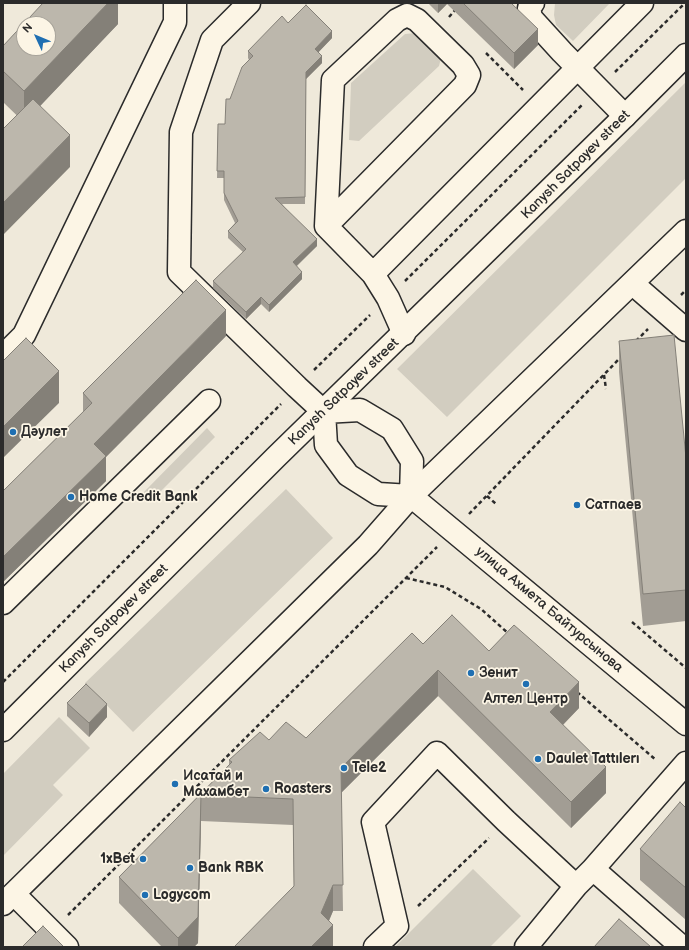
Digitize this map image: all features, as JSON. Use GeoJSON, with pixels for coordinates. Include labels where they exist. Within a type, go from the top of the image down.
{"type":"FeatureCollection","features":[{"type":"Feature","properties":{"kind":"main road"},"geometry":{"type":"LineString","coordinates":[[3,356],[24,335],[31,321],[175,22],[174,3]]}},
{"type":"Feature","properties":{"kind":"main road"},"geometry":{"type":"LineString","coordinates":[[249,3],[212,40],[181,132],[179,272],[324,412],[326,445],[348,475],[378,494],[411,496]]}},
{"type":"Feature","properties":{"kind":"main road"},"geometry":{"type":"LineString","coordinates":[[533,3],[529,8],[531,18],[626,116]]}},
{"type":"Feature","properties":{"kind":"main road"},"geometry":{"type":"LineString","coordinates":[[373,274],[642,3]]}},
{"type":"Feature","properties":{"kind":"main road"},"geometry":{"type":"LineString","coordinates":[[326,226],[465,85],[468,75],[463,65],[417,20],[407,14],[397,20],[333,80],[326,226],[373,274],[388,298],[404,334]]}},
{"type":"Feature","properties":{"kind":"main road","name":"Kanysh Satpayev street"},"geometry":{"type":"LineString","coordinates":[[3,730],[276,457],[404,334],[686,55]]}},
{"type":"Feature","properties":{"kind":"main road"},"geometry":{"type":"LineString","coordinates":[[67,947],[51,932],[8,899],[368,545],[411,496],[633,284],[686,231]]}},
{"type":"Feature","properties":{"kind":"main road"},"geometry":{"type":"LineString","coordinates":[[633,284],[686,330]]}},
{"type":"Feature","properties":{"kind":"main road"},"geometry":{"type":"LineString","coordinates":[[3,603],[209,401]]}},
{"type":"Feature","properties":{"kind":"main road"},"geometry":{"type":"LineString","coordinates":[[324,412],[360,410],[392,429],[412,461],[411,496]]}},
{"type":"Feature","properties":{"kind":"main road","name":"улица Ахмета Байтурсынова"},"geometry":{"type":"LineString","coordinates":[[411,496],[454,530],[686,724]]}},
{"type":"Feature","properties":{"kind":"main road"},"geometry":{"type":"LineString","coordinates":[[375,947],[397,926],[374,822],[437,752],[506,821],[576,886]]}},
{"type":"Feature","properties":{"kind":"main road"},"geometry":{"type":"LineString","coordinates":[[526,947],[576,886],[593,869],[680,770]]}},
{"type":"Feature","properties":{"kind":"main road"},"geometry":{"type":"LineString","coordinates":[[593,869],[682,947]]}},
{"type":"Feature","properties":{"kind":"path"},"geometry":{"type":"LineString","coordinates":[[3,682],[297,387],[685,3]]}},
{"type":"Feature","properties":{"kind":"path"},"geometry":{"type":"LineString","coordinates":[[454,22],[449,17],[458,8]]}},
{"type":"Feature","properties":{"kind":"path"},"geometry":{"type":"LineString","coordinates":[[483,50],[539,106]]}},
{"type":"Feature","properties":{"kind":"path"},"geometry":{"type":"LineString","coordinates":[[632,346],[686,290]]}},
{"type":"Feature","properties":{"kind":"path"},"geometry":{"type":"LineString","coordinates":[[51,932],[454,530],[621,357]]}},
{"type":"Feature","properties":{"kind":"path"},"geometry":{"type":"LineString","coordinates":[[604,375],[606,389]]}},
{"type":"Feature","properties":{"kind":"path"},"geometry":{"type":"LineString","coordinates":[[487,496],[496,504]]}},
{"type":"Feature","properties":{"kind":"path"},"geometry":{"type":"LineString","coordinates":[[406,578],[445,587],[480,609],[511,635]]}},
{"type":"Feature","properties":{"kind":"path"},"geometry":{"type":"LineString","coordinates":[[632,622],[686,668]]}},
{"type":"Feature","properties":{"kind":"path"},"geometry":{"type":"LineString","coordinates":[[572,687],[680,770]]}},
{"type":"Feature","properties":{"kind":"path"},"geometry":{"type":"LineString","coordinates":[[397,926],[506,821]]}},
{"type":"Feature","properties":{"kind":"shaded area"},"geometry":{"type":"Polygon","coordinates":[[[555,3],[610,3],[573,41],[556,25],[554,15],[555,3]]]}},
{"type":"Feature","properties":{"kind":"shaded area"},"geometry":{"type":"Polygon","coordinates":[[[416,33],[441,58],[439,66],[359,141],[349,140],[351,83],[405,34],[416,33]]]}},
{"type":"Feature","properties":{"kind":"shaded area"},"geometry":{"type":"Polygon","coordinates":[[[686,82],[686,178],[447,417],[397,369],[686,82]]]}},
{"type":"Feature","properties":{"kind":"shaded area"},"geometry":{"type":"Polygon","coordinates":[[[207,428],[215,437],[150,502],[142,494],[207,428]]]}},
{"type":"Feature","properties":{"kind":"shaded area"},"geometry":{"type":"Polygon","coordinates":[[[286,489],[333,538],[133,732],[85,683],[286,489]]]}},
{"type":"Feature","properties":{"kind":"shaded area"},"geometry":{"type":"Polygon","coordinates":[[[59,717],[90,748],[53,785],[63,795],[3,856],[3,774],[59,717]]]}},
{"type":"Feature","properties":{"kind":"shaded area"},"geometry":{"type":"Polygon","coordinates":[[[473,869],[521,916],[490,947],[395,947],[473,869]]]}},
{"type":"Feature","properties":{"kind":"building"},"geometry":{"type":"Polygon","coordinates":[[[43,3],[108,3],[24,91],[3,71],[3,46],[16,32],[16,56],[56,56],[56,16],[31,16],[43,3]]]}},
{"type":"Feature","properties":{"kind":"building"},"geometry":{"type":"Polygon","coordinates":[[[463,3],[511,3],[538,29],[514,53],[463,3]]]}},
{"type":"Feature","properties":{"kind":"building"},"geometry":{"type":"Polygon","coordinates":[[[306,5],[332,31],[315,49],[322,56],[306,72],[305,197],[275,198],[317,239],[293,262],[302,272],[269,305],[261,297],[246,312],[213,281],[246,249],[228,231],[238,221],[224,193],[224,171],[217,171],[218,124],[225,124],[226,99],[230,99],[242,67],[253,56],[248,51],[282,16],[288,23],[306,5]]]}},
{"type":"Feature","properties":{"kind":"building"},"geometry":{"type":"Polygon","coordinates":[[[33,99],[70,135],[3,203],[3,129],[33,99]]]}},
{"type":"Feature","properties":{"kind":"building"},"geometry":{"type":"Polygon","coordinates":[[[196,280],[226,310],[94,444],[106,456],[3,557],[3,491],[92,403],[83,393],[196,280]]]}},
{"type":"Feature","properties":{"kind":"building"},"geometry":{"type":"Polygon","coordinates":[[[674,335],[686,458],[686,590],[643,594],[619,341],[674,335]]]}},
{"type":"Feature","properties":{"kind":"building"},"geometry":{"type":"Polygon","coordinates":[[[26,338],[59,371],[3,427],[3,361],[26,338]]]}},
{"type":"Feature","properties":{"kind":"building"},"geometry":{"type":"Polygon","coordinates":[[[452,615],[489,651],[514,625],[579,682],[550,712],[606,767],[571,802],[438,670],[341,768],[343,885],[333,885],[321,913],[333,925],[311,947],[234,947],[294,886],[293,799],[201,795],[198,917],[178,938],[119,877],[232,762],[229,760],[260,732],[269,740],[286,722],[306,738],[412,633],[423,644],[452,615]]]}},
{"type":"Feature","properties":{"kind":"building"},"geometry":{"type":"Polygon","coordinates":[[[86,684],[107,704],[89,723],[67,703],[86,684]]]}},
{"type":"Feature","properties":{"kind":"building"},"geometry":{"type":"Polygon","coordinates":[[[680,802],[686,808],[686,888],[640,849],[680,802]]]}},
{"type":"Feature","properties":{"kind":"building"},"geometry":{"type":"Polygon","coordinates":[[[619,919],[651,947],[594,947],[619,919]]]}},
{"type":"Feature","properties":{"kind":"building"},"geometry":{"type":"Polygon","coordinates":[[[43,926],[64,947],[22,947],[43,926]]]}},
{"type":"Feature","properties":{"kind":"place","name":"Дәулет"},"geometry":{"type":"Point","coordinates":[13,432]}},
{"type":"Feature","properties":{"kind":"place","name":"Home Credit Bank"},"geometry":{"type":"Point","coordinates":[71,497]}},
{"type":"Feature","properties":{"kind":"place","name":"Сатпаев"},"geometry":{"type":"Point","coordinates":[577,505]}},
{"type":"Feature","properties":{"kind":"place","name":"Зенит"},"geometry":{"type":"Point","coordinates":[471,673]}},
{"type":"Feature","properties":{"kind":"place","name":"Алтел Центр"},"geometry":{"type":"Point","coordinates":[526,684]}},
{"type":"Feature","properties":{"kind":"place","name":"Daulet Tattılerı"},"geometry":{"type":"Point","coordinates":[538,759]}},
{"type":"Feature","properties":{"kind":"place","name":"Tele2"},"geometry":{"type":"Point","coordinates":[344,768]}},
{"type":"Feature","properties":{"kind":"place","name":"Исатай и Махамбет"},"geometry":{"type":"Point","coordinates":[175,784]}},
{"type":"Feature","properties":{"kind":"place","name":"Roasters"},"geometry":{"type":"Point","coordinates":[266,789]}},
{"type":"Feature","properties":{"kind":"place","name":"1xBet"},"geometry":{"type":"Point","coordinates":[143,859]}},
{"type":"Feature","properties":{"kind":"place","name":"Bank RBK"},"geometry":{"type":"Point","coordinates":[190,868]}},
{"type":"Feature","properties":{"kind":"place","name":"Logycom"},"geometry":{"type":"Point","coordinates":[145,895]}}]}
